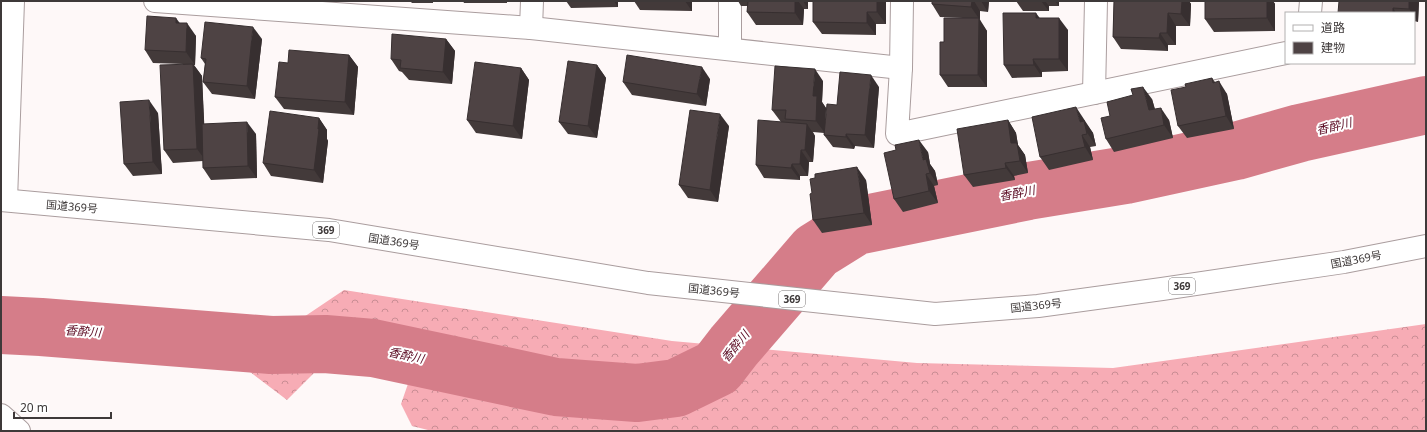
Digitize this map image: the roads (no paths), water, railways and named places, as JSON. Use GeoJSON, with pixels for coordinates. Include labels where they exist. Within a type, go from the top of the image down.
{"type":"FeatureCollection","features":[{"type":"Feature","properties":{"kind":"main road"},"geometry":{"type":"LineString","coordinates":[[3,200],[13,1]]}},
{"type":"Feature","properties":{"kind":"main road"},"geometry":{"type":"LineString","coordinates":[[155,1],[364,8],[531,28],[901,68]]}},
{"type":"Feature","properties":{"kind":"main road"},"geometry":{"type":"LineString","coordinates":[[531,28],[532,1]]}},
{"type":"Feature","properties":{"kind":"main road"},"geometry":{"type":"LineString","coordinates":[[730,1],[730,49]]}},
{"type":"Feature","properties":{"kind":"main road"},"geometry":{"type":"LineString","coordinates":[[902,1],[901,68],[897,134],[1285,53]]}},
{"type":"Feature","properties":{"kind":"main road"},"geometry":{"type":"LineString","coordinates":[[1094,93],[1096,1]]}},
{"type":"Feature","properties":{"kind":"main road"},"geometry":{"type":"LineString","coordinates":[[1310,12],[1311,1]]}},
{"type":"Feature","properties":{"kind":"main road","name":"国道369号"},"geometry":{"type":"LineString","coordinates":[[3,200],[329,230],[648,283],[935,314],[1038,306],[1162,289],[1344,262],[1426,246]]}},
{"type":"Feature","properties":{"kind":"main road"},"geometry":{"type":"LineString","coordinates":[[1,415],[19,431]]}},
{"type":"Feature","properties":{"kind":"waterway","name":"香酔川"},"geometry":{"type":"LineString","coordinates":[[1,325],[271,345],[325,344],[373,348],[556,387],[637,393],[676,388],[717,368],[734,346],[816,251],[856,226],[1028,191],[1126,175],[1236,151],[1300,133],[1426,105]]}}]}
